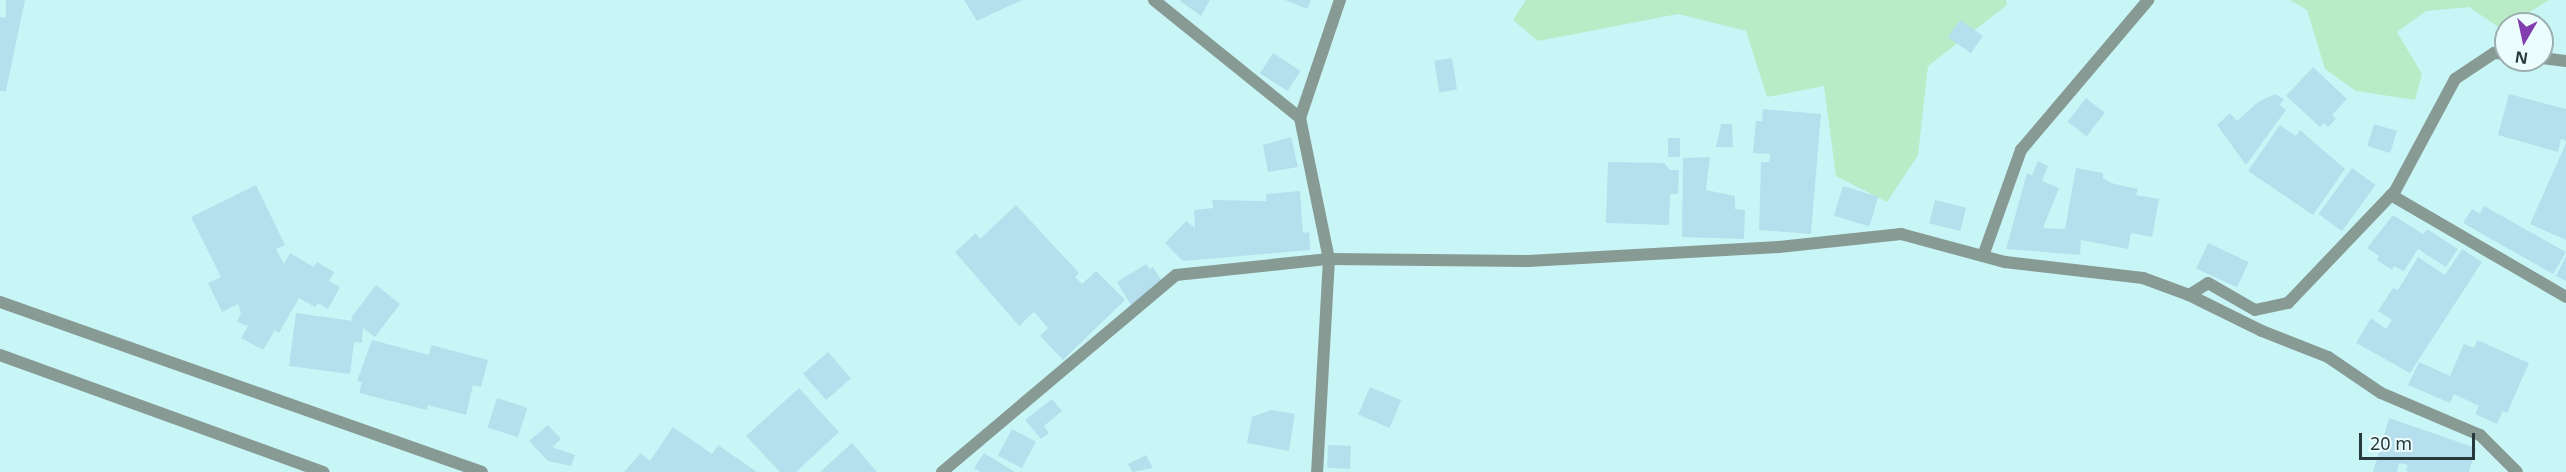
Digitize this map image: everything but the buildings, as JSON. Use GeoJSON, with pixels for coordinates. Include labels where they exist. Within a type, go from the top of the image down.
{"type":"FeatureCollection","features":[{"type":"Feature","properties":{"kind":"street"},"geometry":{"type":"LineString","coordinates":[[1154,0],[1300,118]]}},
{"type":"Feature","properties":{"kind":"street"},"geometry":{"type":"LineString","coordinates":[[1317,472],[1329,259],[1300,118],[1340,0]]}},
{"type":"Feature","properties":{"kind":"street"},"geometry":{"type":"LineString","coordinates":[[1983,256],[2021,150],[2148,0]]}},
{"type":"Feature","properties":{"kind":"street"},"geometry":{"type":"LineString","coordinates":[[2188,295],[2208,283],[2255,310],[2288,303],[2391,195],[2455,79],[2494,52]]}},
{"type":"Feature","properties":{"kind":"street"},"geometry":{"type":"LineString","coordinates":[[2391,195],[2566,297]]}},
{"type":"Feature","properties":{"kind":"street"},"geometry":{"type":"LineString","coordinates":[[942,472],[1176,275],[1329,259],[1528,261],[1779,247],[1901,234],[1983,256],[2143,278],[2188,295],[2262,331],[2328,357],[2381,393],[2480,435],[2517,472]]}},
{"type":"Feature","properties":{"kind":"street"},"geometry":{"type":"LineString","coordinates":[[0,302],[482,472]]}},
{"type":"Feature","properties":{"kind":"street"},"geometry":{"type":"LineString","coordinates":[[0,355],[323,472]]}},
{"type":"Feature","properties":{"kind":"green space"},"geometry":{"type":"Polygon","coordinates":[[[1526,0],[2006,0],[2007,5],[1928,66],[1918,155],[1887,202],[1836,176],[1824,86],[1767,97],[1746,31],[1678,14],[1538,41],[1513,20],[1526,0]]]}},
{"type":"Feature","properties":{"kind":"green space"},"geometry":{"type":"Polygon","coordinates":[[[2290,0],[2549,0],[2530,12],[2494,12],[2494,24],[2469,7],[2426,11],[2397,32],[2422,74],[2415,100],[2356,91],[2325,69],[2307,10],[2290,0]]]}}]}
